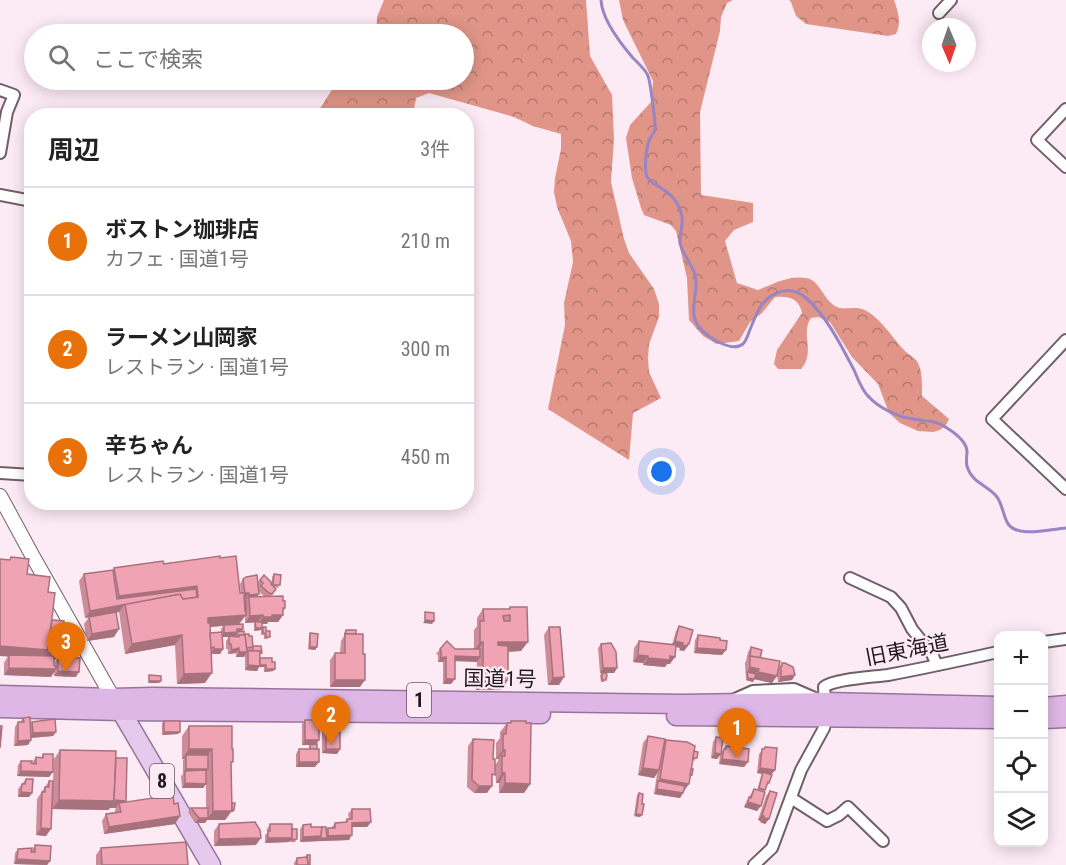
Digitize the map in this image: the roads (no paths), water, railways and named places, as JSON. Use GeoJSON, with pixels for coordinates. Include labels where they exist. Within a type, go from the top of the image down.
{"type":"FeatureCollection","features":[{"type":"Feature","properties":{"kind":"highway","name":"国道1号"},"geometry":{"type":"LineString","coordinates":[[0,695],[117,704]]}},
{"type":"Feature","properties":{"kind":"highway","name":"国道1号"},"geometry":{"type":"LineString","coordinates":[[511,708],[825,702],[994,706]]}},
{"type":"Feature","properties":{"kind":"highway","name":"国道1号"},"geometry":{"type":"LineString","coordinates":[[0,708],[117,704],[511,708],[825,702],[994,719]]}},
{"type":"Feature","properties":{"kind":"highway"},"geometry":{"type":"LineString","coordinates":[[1048,707],[1066,705]]}},
{"type":"Feature","properties":{"kind":"highway"},"geometry":{"type":"LineString","coordinates":[[1048,719],[1066,718]]}},
{"type":"Feature","properties":{"kind":"main road","name":"8"},"geometry":{"type":"LineString","coordinates":[[117,704],[211,865]]}},
{"type":"Feature","properties":{"kind":"street"},"geometry":{"type":"LineString","coordinates":[[939,13],[951,0]]}},
{"type":"Feature","properties":{"kind":"street"},"geometry":{"type":"LineString","coordinates":[[0,90],[14,95],[7,112],[0,153]]}},
{"type":"Feature","properties":{"kind":"street"},"geometry":{"type":"LineString","coordinates":[[1066,109],[1037,140],[1066,167]]}},
{"type":"Feature","properties":{"kind":"street"},"geometry":{"type":"LineString","coordinates":[[0,195],[24,200]]}},
{"type":"Feature","properties":{"kind":"street"},"geometry":{"type":"LineString","coordinates":[[1066,340],[992,419],[1066,489]]}},
{"type":"Feature","properties":{"kind":"street"},"geometry":{"type":"LineString","coordinates":[[0,473],[24,474]]}},
{"type":"Feature","properties":{"kind":"street"},"geometry":{"type":"LineString","coordinates":[[0,496],[36,564],[117,704]]}},
{"type":"Feature","properties":{"kind":"street"},"geometry":{"type":"LineString","coordinates":[[850,578],[891,597],[901,608],[912,629],[932,654],[937,665]]}},
{"type":"Feature","properties":{"kind":"street"},"geometry":{"type":"LineString","coordinates":[[1048,641],[1066,639]]}},
{"type":"Feature","properties":{"kind":"street","name":"旧東海道"},"geometry":{"type":"LineString","coordinates":[[825,702],[828,684],[887,675],[994,653]]}},
{"type":"Feature","properties":{"kind":"street"},"geometry":{"type":"LineString","coordinates":[[726,703],[753,691],[794,689],[825,702],[824,728],[801,770],[772,848],[754,865]]}},
{"type":"Feature","properties":{"kind":"street"},"geometry":{"type":"LineString","coordinates":[[791,798],[827,821],[848,807],[883,841]]}},
{"type":"Feature","properties":{"kind":"waterway"},"geometry":{"type":"LineString","coordinates":[[601,0],[613,31],[648,76],[655,126],[647,149],[646,173],[650,181],[672,197],[681,212],[680,243],[695,275],[694,317],[700,328],[720,343],[733,347],[738,346],[745,341],[756,314],[766,300],[785,291],[800,294],[827,322],[862,388],[873,401],[901,416],[938,423],[960,438],[966,447],[970,474],[997,497],[1011,527],[1025,532],[1066,528]]}},
{"type":"Feature","properties":{"kind":"place","name":"辛ちゃん"},"geometry":{"type":"Point","coordinates":[66,672]}},
{"type":"Feature","properties":{"kind":"place","name":"ラーメン山岡家"},"geometry":{"type":"Point","coordinates":[331,745]}},
{"type":"Feature","properties":{"kind":"place","name":"ボストン珈琲店"},"geometry":{"type":"Point","coordinates":[737,758]}}]}
